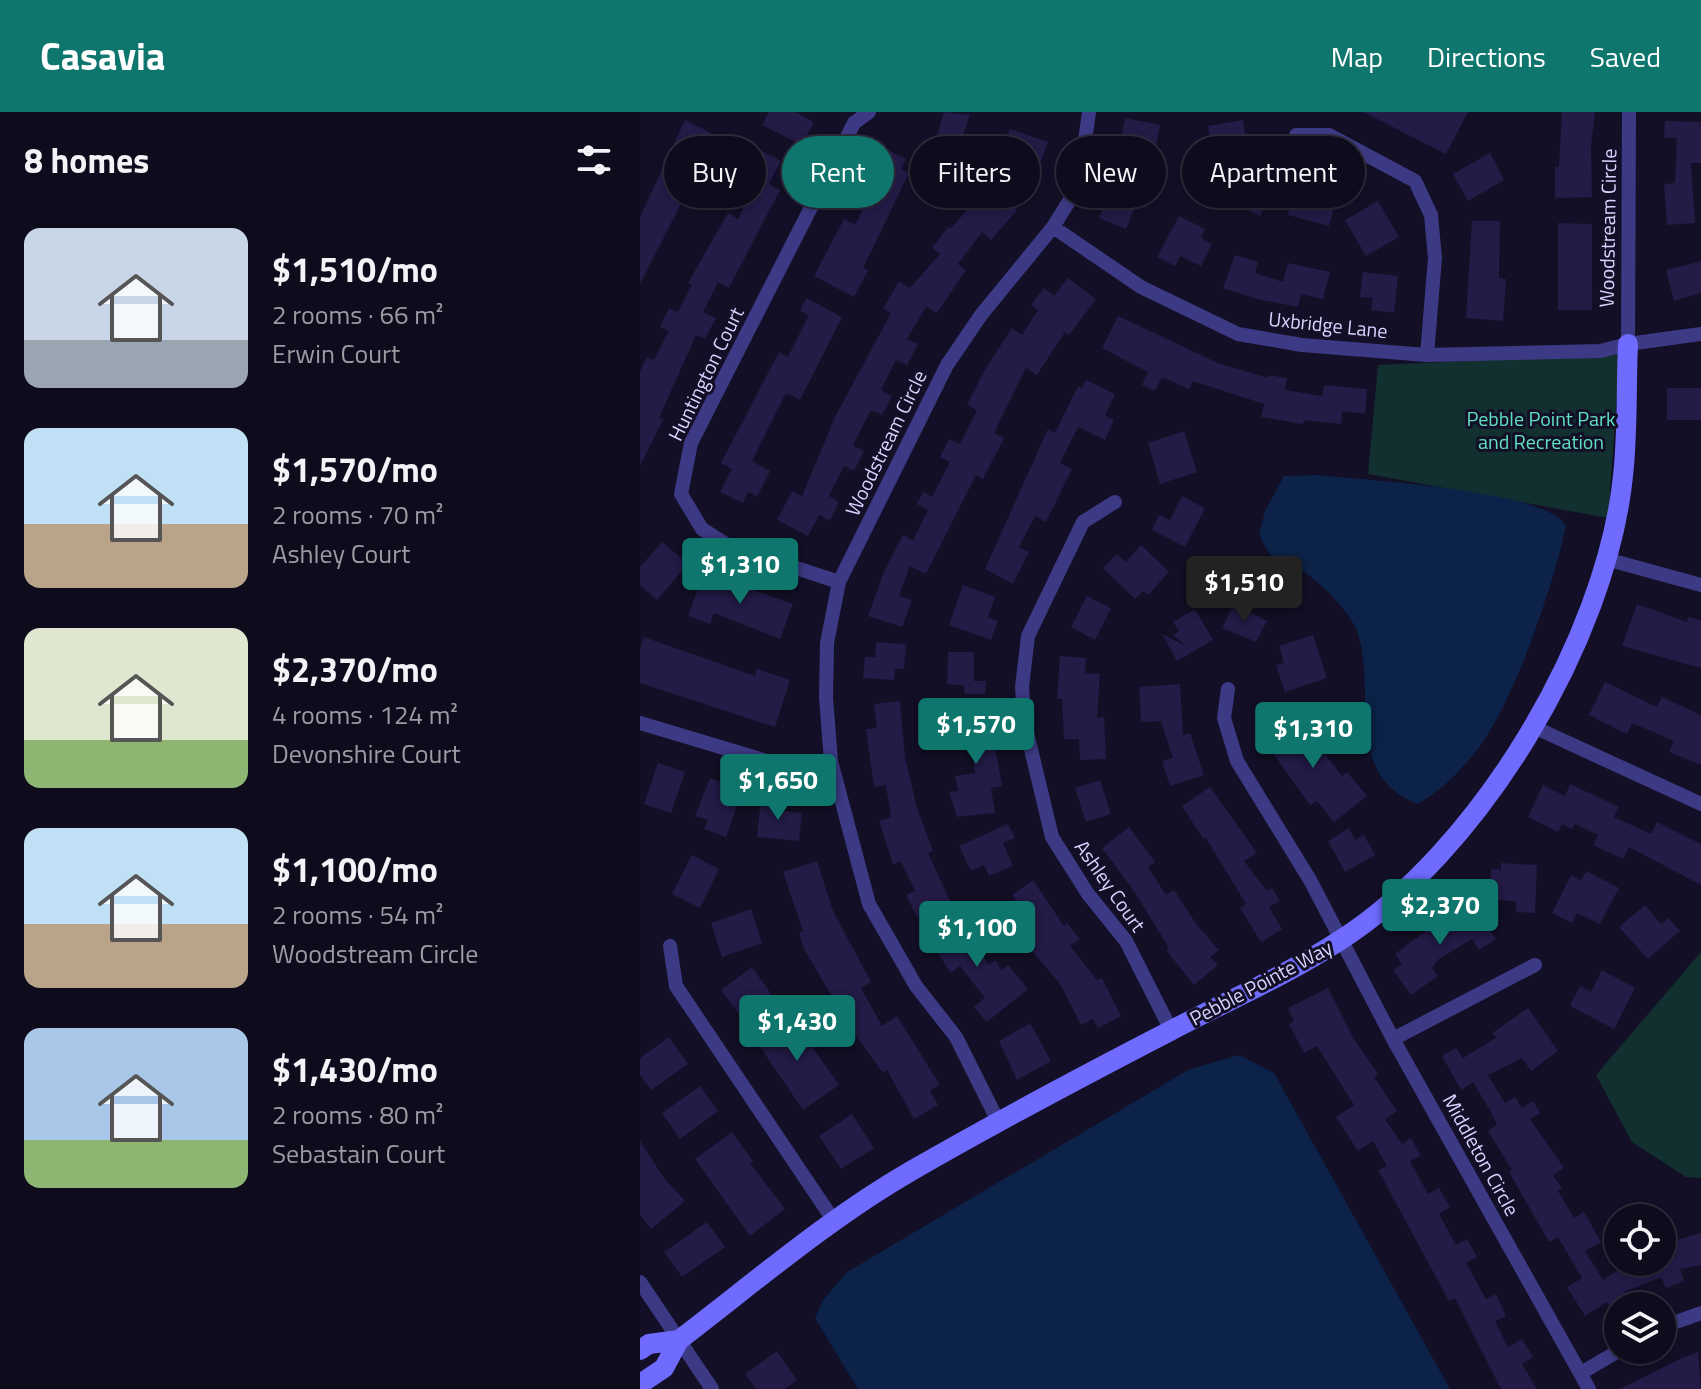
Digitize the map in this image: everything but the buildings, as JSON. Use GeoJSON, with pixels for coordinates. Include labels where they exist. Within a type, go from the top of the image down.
{"type":"FeatureCollection","features":[{"type":"Feature","properties":{"kind":"street","name":"Huntington Court"},"geometry":{"type":"LineString","coordinates":[[839,582],[729,546],[702,529],[681,494],[691,443],[854,123],[869,112]]}},
{"type":"Feature","properties":{"kind":"street","name":"Woodstream Circle"},"geometry":{"type":"LineString","coordinates":[[999,1123],[956,1037],[916,986],[869,904],[831,761],[826,698],[827,643],[839,582],[947,365],[981,315],[1053,227],[1071,198],[1082,162],[1089,112]]}},
{"type":"Feature","properties":{"kind":"street","name":"Woodstream Circle"},"geometry":{"type":"LineString","coordinates":[[1628,344],[1629,112]]}},
{"type":"Feature","properties":{"kind":"street"},"geometry":{"type":"LineString","coordinates":[[1296,135],[1329,135],[1415,181],[1431,215],[1435,258],[1427,355]]}},
{"type":"Feature","properties":{"kind":"street","name":"Uxbridge Lane"},"geometry":{"type":"LineString","coordinates":[[1053,227],[1141,287],[1238,334],[1302,345],[1427,355],[1600,351],[1701,334]]}},
{"type":"Feature","properties":{"kind":"street","name":"Pebble Pointe Way"},"geometry":{"type":"LineString","coordinates":[[640,1384],[664,1368],[679,1340],[834,1221],[908,1173],[1171,1030],[1260,987],[1342,939],[1409,883],[1479,810],[1536,728],[1573,647],[1606,559],[1623,478],[1628,344]]}},
{"type":"Feature","properties":{"kind":"street","name":"Ashley Court"},"geometry":{"type":"LineString","coordinates":[[1115,502],[1083,522],[1028,636],[1022,687],[1024,720],[1052,837],[1088,894],[1126,941],[1171,1030]]}},
{"type":"Feature","properties":{"kind":"street"},"geometry":{"type":"LineString","coordinates":[[1606,559],[1701,585]]}},
{"type":"Feature","properties":{"kind":"street","name":"Middleton Circle"},"geometry":{"type":"LineString","coordinates":[[1228,689],[1224,718],[1237,761],[1342,939],[1393,1039],[1589,1389]]}},
{"type":"Feature","properties":{"kind":"street"},"geometry":{"type":"LineString","coordinates":[[640,723],[787,767],[831,761]]}},
{"type":"Feature","properties":{"kind":"street"},"geometry":{"type":"LineString","coordinates":[[1536,728],[1701,804]]}},
{"type":"Feature","properties":{"kind":"street"},"geometry":{"type":"LineString","coordinates":[[670,946],[676,986],[834,1221]]}},
{"type":"Feature","properties":{"kind":"street"},"geometry":{"type":"LineString","coordinates":[[1393,1039],[1535,965]]}},
{"type":"Feature","properties":{"kind":"street"},"geometry":{"type":"LineString","coordinates":[[640,1282],[712,1389]]}},
{"type":"Feature","properties":{"kind":"street"},"geometry":{"type":"LineString","coordinates":[[1676,1322],[1701,1313]]}},
{"type":"Feature","properties":{"kind":"street","name":"Pebble Pointe Way"},"geometry":{"type":"LineString","coordinates":[[640,1350],[649,1344],[679,1340]]}},
{"type":"Feature","properties":{"kind":"street"},"geometry":{"type":"LineString","coordinates":[[1581,1373],[1604,1359]]}},
{"type":"Feature","properties":{"kind":"green space","name":"Pebble Point Park and Recreation"},"geometry":{"type":"Polygon","coordinates":[[[1620,354],[1608,518],[1368,474],[1378,365],[1620,354]]]}},
{"type":"Feature","properties":{"kind":"green space"},"geometry":{"type":"Polygon","coordinates":[[[1701,952],[1701,1178],[1686,1177],[1632,1142],[1596,1075],[1701,952]]]}},
{"type":"Feature","properties":{"kind":"water"},"geometry":{"type":"Polygon","coordinates":[[[1318,475],[1491,495],[1552,514],[1566,526],[1530,643],[1491,730],[1457,773],[1418,804],[1394,790],[1379,773],[1370,752],[1362,655],[1353,623],[1334,598],[1311,577],[1271,556],[1259,534],[1265,511],[1284,476],[1318,475]]]}},
{"type":"Feature","properties":{"kind":"water"},"geometry":{"type":"Polygon","coordinates":[[[1239,1055],[1274,1073],[1450,1389],[858,1389],[815,1318],[823,1300],[847,1272],[1190,1069],[1239,1055]]]}}]}
